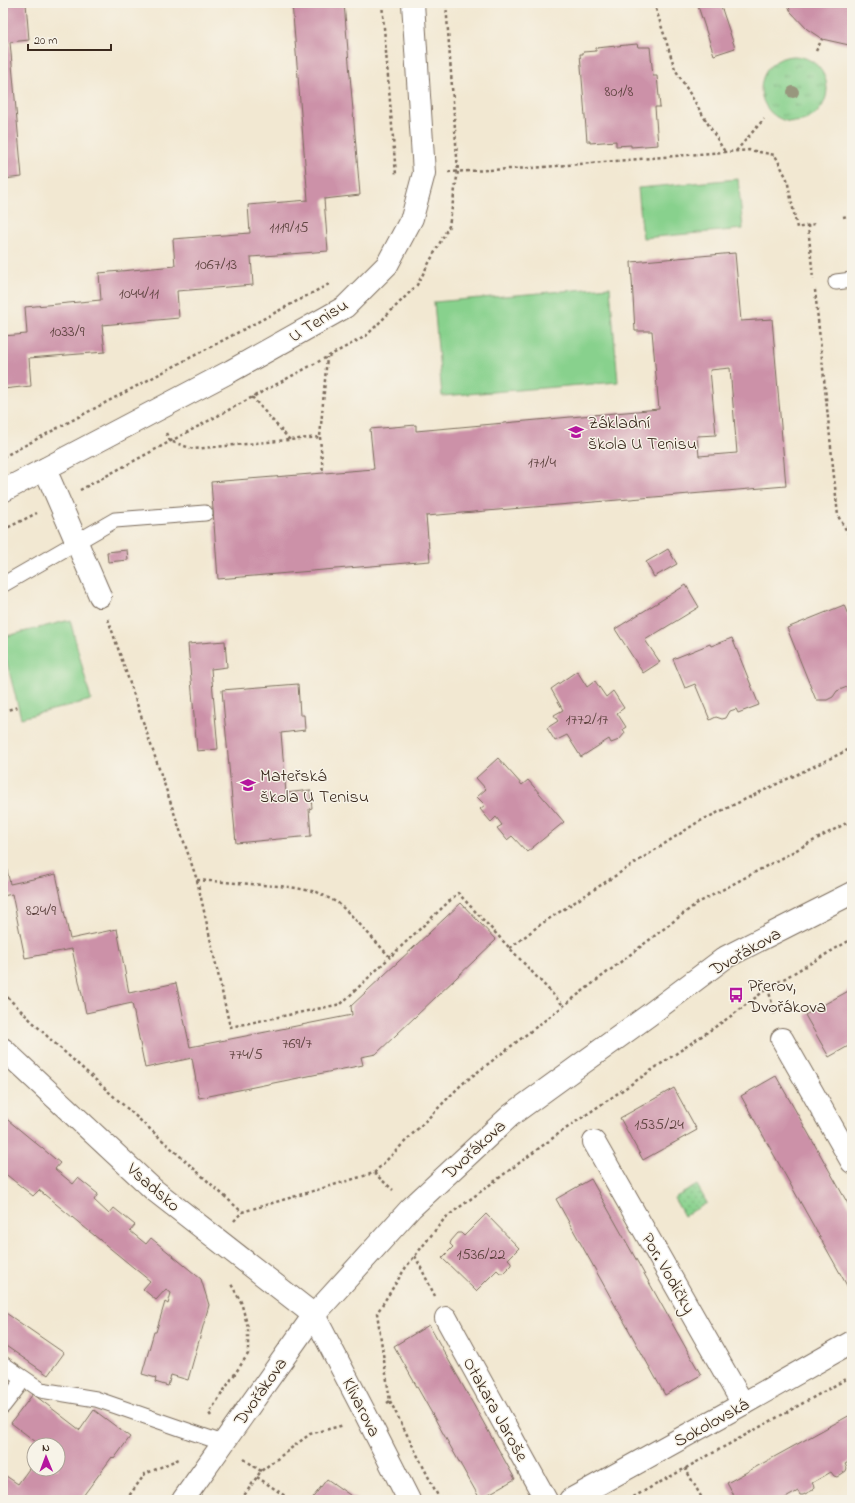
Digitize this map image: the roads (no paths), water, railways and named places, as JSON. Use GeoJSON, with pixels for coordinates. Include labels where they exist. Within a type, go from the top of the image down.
{"type":"FeatureCollection","features":[{"type":"Feature","properties":{"kind":"street","name":"U Tenisu"},"geometry":{"type":"LineString","coordinates":[[3,490],[231,371],[345,307],[387,264],[412,218],[424,173],[413,3]]}},
{"type":"Feature","properties":{"kind":"street"},"geometry":{"type":"LineString","coordinates":[[45,469],[100,596]]}},
{"type":"Feature","properties":{"kind":"street","name":"Dvořákova"},"geometry":{"type":"LineString","coordinates":[[183,1500],[314,1316],[411,1208],[511,1115],[726,957],[852,893]]}},
{"type":"Feature","properties":{"kind":"street"},"geometry":{"type":"LineString","coordinates":[[782,1039],[852,1162]]}},
{"type":"Feature","properties":{"kind":"street","name":"Vsadsko"},"geometry":{"type":"LineString","coordinates":[[3,1049],[154,1190],[314,1316]]}},
{"type":"Feature","properties":{"kind":"street","name":"Por. Vodičky"},"geometry":{"type":"LineString","coordinates":[[594,1142],[743,1404]]}},
{"type":"Feature","properties":{"kind":"street","name":"Klivarova"},"geometry":{"type":"LineString","coordinates":[[314,1316],[409,1500]]}},
{"type":"Feature","properties":{"kind":"street","name":"Otakara Jaroše"},"geometry":{"type":"LineString","coordinates":[[446,1318],[546,1500]]}},
{"type":"Feature","properties":{"kind":"street","name":"Sokolovská"},"geometry":{"type":"LineString","coordinates":[[570,1500],[852,1342]]}},
{"type":"Feature","properties":{"kind":"lane"},"geometry":{"type":"LineString","coordinates":[[836,282],[852,280]]}},
{"type":"Feature","properties":{"kind":"lane"},"geometry":{"type":"LineString","coordinates":[[4,584],[115,520],[206,513]]}},
{"type":"Feature","properties":{"kind":"lane"},"geometry":{"type":"LineString","coordinates":[[3,1364],[41,1390],[96,1400],[223,1443]]}},
{"type":"Feature","properties":{"kind":"lane"},"geometry":{"type":"LineString","coordinates":[[3,1406],[24,1379]]}},
{"type":"Feature","properties":{"kind":"place","name":"Základní škola U Tenisu"},"geometry":{"type":"Point","coordinates":[576,432]}},
{"type":"Feature","properties":{"kind":"place","name":"Mateřská škola U Tenisu"},"geometry":{"type":"Point","coordinates":[248,785]}},
{"type":"Feature","properties":{"kind":"place","name":"Přerov, Dvořákova"},"geometry":{"type":"Point","coordinates":[736,995]}}]}
